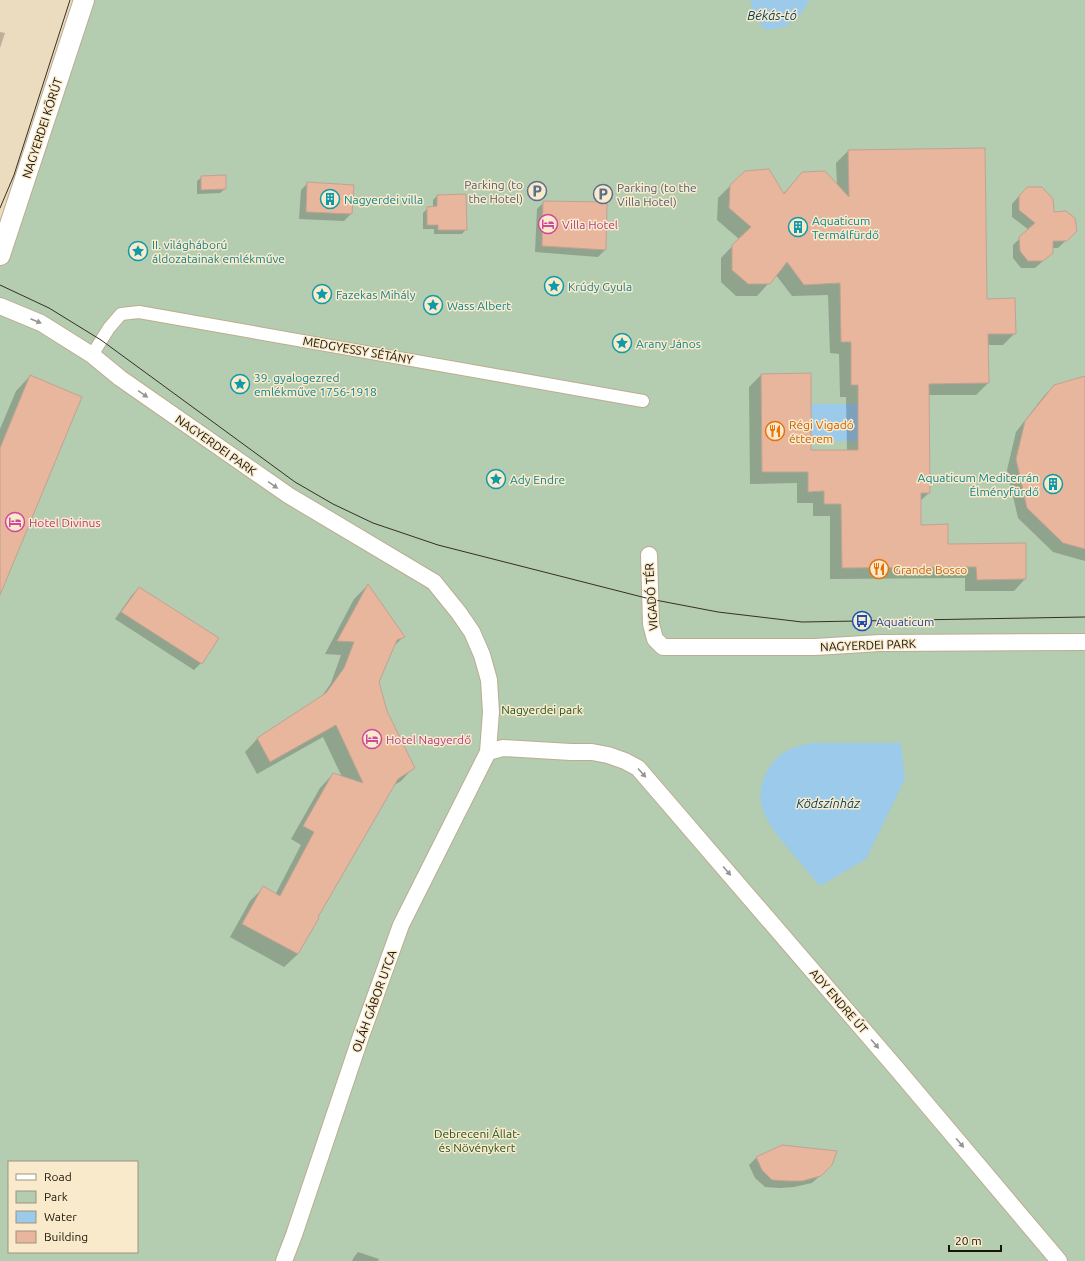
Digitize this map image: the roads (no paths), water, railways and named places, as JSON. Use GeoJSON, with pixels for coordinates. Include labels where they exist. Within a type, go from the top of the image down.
{"type":"FeatureCollection","features":[{"type":"Feature","properties":{"kind":"street","name":"NAGYERDEI KÖRÚT"},"geometry":{"type":"LineString","coordinates":[[0,255],[84,0]]}},
{"type":"Feature","properties":{"kind":"street","name":"NAGYERDEI PARK"},"geometry":{"type":"LineString","coordinates":[[0,306],[41,323],[92,355],[120,378],[288,495],[434,582],[472,632],[482,655],[489,680],[491,712],[488,752]]}},
{"type":"Feature","properties":{"kind":"street","name":"MEDGYESSY SÉTÁNY"},"geometry":{"type":"LineString","coordinates":[[92,355],[109,328],[121,314],[139,312],[643,402]]}},
{"type":"Feature","properties":{"kind":"street","name":"VIGADÓ TÉR"},"geometry":{"type":"LineString","coordinates":[[649,555],[651,624],[655,639]]}},
{"type":"Feature","properties":{"kind":"street","name":"NAGYERDEI PARK"},"geometry":{"type":"LineString","coordinates":[[655,639],[663,647],[815,647],[880,643],[1085,642]]}},
{"type":"Feature","properties":{"kind":"street","name":"ADY ENDRE ÚT"},"geometry":{"type":"LineString","coordinates":[[488,752],[503,748],[592,752],[608,755],[625,761],[638,768],[1059,1261]]}},
{"type":"Feature","properties":{"kind":"street","name":"OLÁH GÁBOR UTCA"},"geometry":{"type":"LineString","coordinates":[[284,1261],[361,1036],[401,925],[488,752]]}},
{"type":"Feature","properties":{"kind":"water","name":"Békás-tó"},"geometry":{"type":"Polygon","coordinates":[[[751,0],[809,0],[801,13],[791,23],[779,28],[764,29],[752,11],[751,0]]]}},
{"type":"Feature","properties":{"kind":"water"},"geometry":{"type":"Polygon","coordinates":[[[811,404],[858,404],[858,441],[811,441],[811,404]]]}},
{"type":"Feature","properties":{"kind":"water","name":"Ködszínház"},"geometry":{"type":"Polygon","coordinates":[[[815,743],[901,743],[905,779],[866,859],[820,886],[773,829],[763,810],[761,800],[763,780],[773,762],[783,753],[795,747],[815,743]]]}},
{"type":"Feature","properties":{"kind":"tram line"},"geometry":{"type":"LineString","coordinates":[[0,208],[14,175],[70,0]]}},
{"type":"Feature","properties":{"kind":"tram line"},"geometry":{"type":"LineString","coordinates":[[0,285],[49,308],[101,340],[295,482],[333,504],[373,523],[438,545],[650,599],[718,612],[802,622],[1085,617]]}},
{"type":"Feature","properties":{"kind":"place","name":"Parking (to the Hotel)"},"geometry":{"type":"Point","coordinates":[537,191]}},
{"type":"Feature","properties":{"kind":"place","name":"Parking (to the Villa Hotel)"},"geometry":{"type":"Point","coordinates":[603,194]}},
{"type":"Feature","properties":{"kind":"place","name":"Nagyerdei villa"},"geometry":{"type":"Point","coordinates":[330,199]}},
{"type":"Feature","properties":{"kind":"place","name":"Villa Hotel"},"geometry":{"type":"Point","coordinates":[548,224]}},
{"type":"Feature","properties":{"kind":"place","name":"Aquaticum Termálfürdő"},"geometry":{"type":"Point","coordinates":[798,227]}},
{"type":"Feature","properties":{"kind":"place","name":"II. világháború áldozatainak emlékműve"},"geometry":{"type":"Point","coordinates":[138,251]}},
{"type":"Feature","properties":{"kind":"place","name":"Krúdy Gyula"},"geometry":{"type":"Point","coordinates":[554,286]}},
{"type":"Feature","properties":{"kind":"place","name":"Fazekas Mihály"},"geometry":{"type":"Point","coordinates":[322,294]}},
{"type":"Feature","properties":{"kind":"place","name":"Wass Albert"},"geometry":{"type":"Point","coordinates":[433,305]}},
{"type":"Feature","properties":{"kind":"place","name":"Arany János"},"geometry":{"type":"Point","coordinates":[622,343]}},
{"type":"Feature","properties":{"kind":"place","name":"39. gyalogezred emlékműve 1756-1918"},"geometry":{"type":"Point","coordinates":[240,384]}},
{"type":"Feature","properties":{"kind":"place","name":"Régi Vigadó étterem"},"geometry":{"type":"Point","coordinates":[775,431]}},
{"type":"Feature","properties":{"kind":"place","name":"Ady Endre"},"geometry":{"type":"Point","coordinates":[496,479]}},
{"type":"Feature","properties":{"kind":"place","name":"Aquaticum Mediterrán Élményfürdő"},"geometry":{"type":"Point","coordinates":[1053,484]}},
{"type":"Feature","properties":{"kind":"place","name":"Hotel Divinus"},"geometry":{"type":"Point","coordinates":[15,522]}},
{"type":"Feature","properties":{"kind":"place","name":"Grande Bosco"},"geometry":{"type":"Point","coordinates":[879,569]}},
{"type":"Feature","properties":{"kind":"place","name":"Aquaticum"},"geometry":{"type":"Point","coordinates":[862,621]}},
{"type":"Feature","properties":{"kind":"place","name":"Hotel Nagyerdő"},"geometry":{"type":"Point","coordinates":[372,739]}},
{"type":"Feature","properties":{"kind":"park label","name":"Nagyerdei park"},"geometry":{"type":"Point","coordinates":[542,709]}},
{"type":"Feature","properties":{"kind":"park label","name":"Debreceni Állat- és Növénykert"},"geometry":{"type":"Point","coordinates":[477,1140]}}]}
